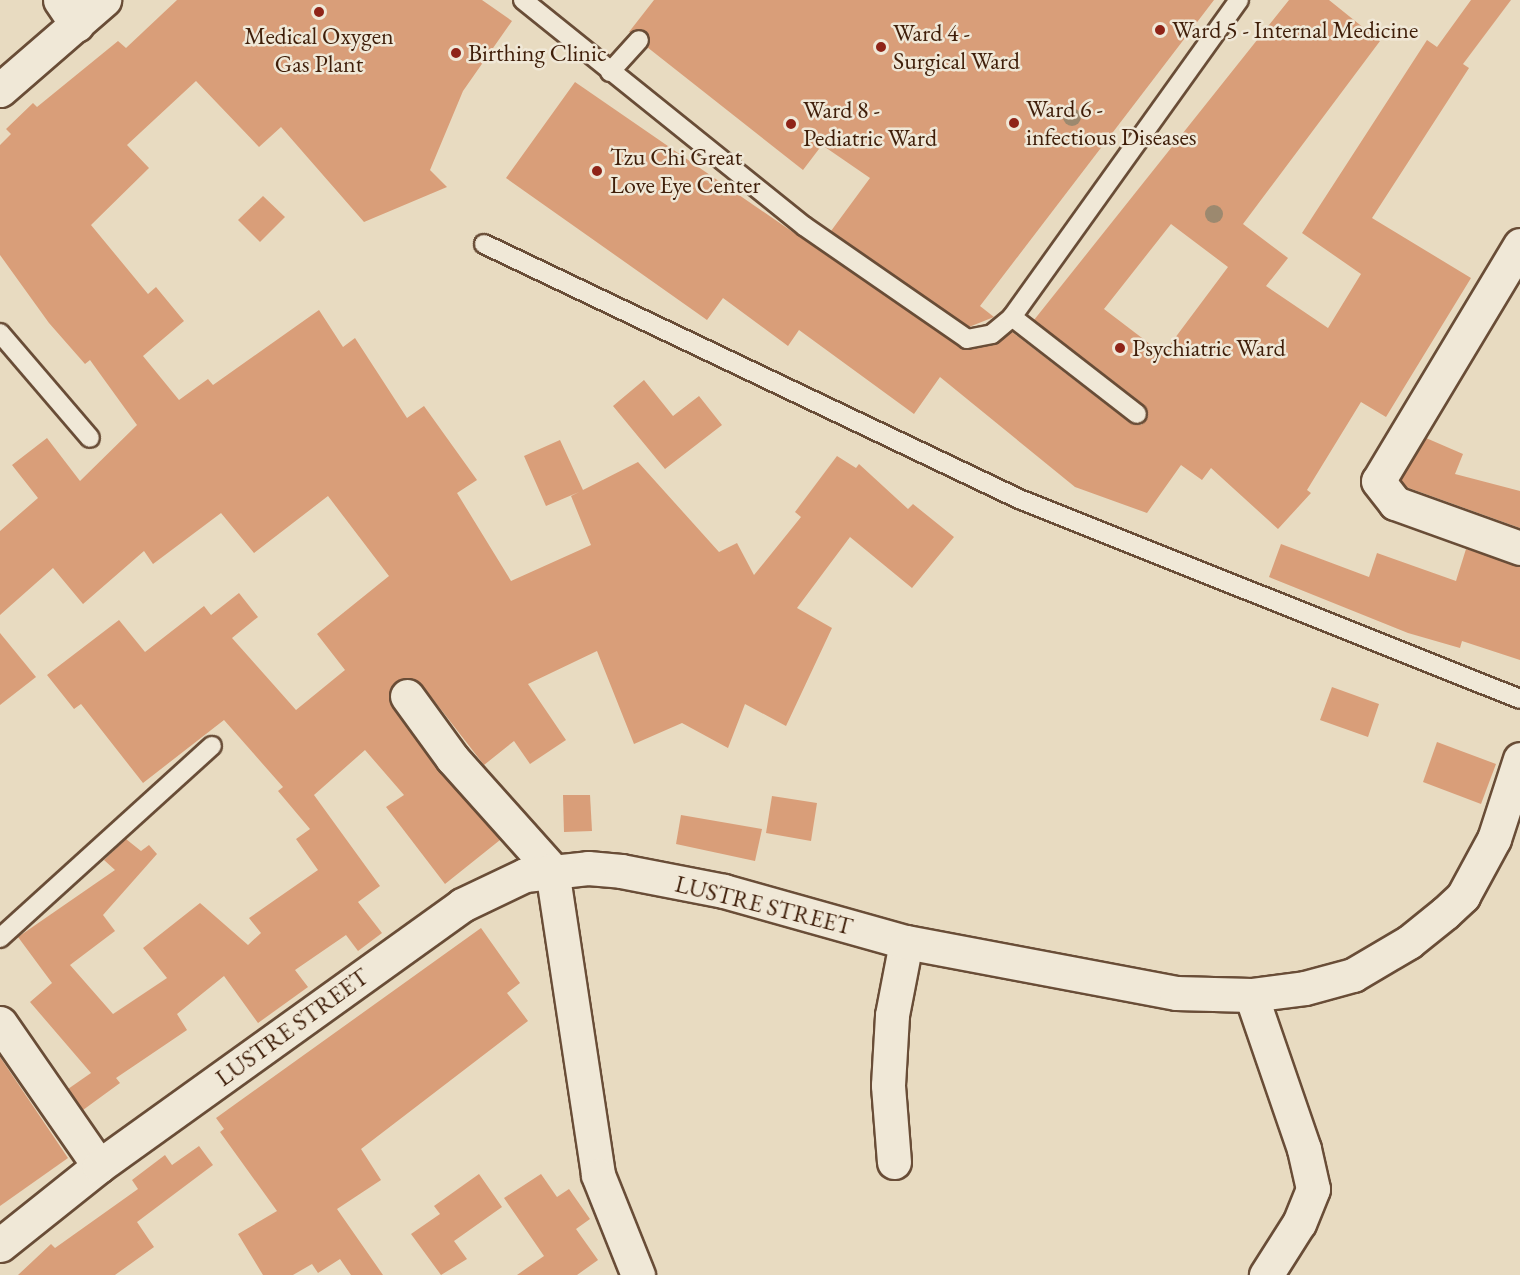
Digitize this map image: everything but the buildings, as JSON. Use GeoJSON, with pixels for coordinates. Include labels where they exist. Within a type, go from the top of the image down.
{"type":"FeatureCollection","features":[{"type":"Feature","properties":{"kind":"street"},"geometry":{"type":"LineString","coordinates":[[0,90],[69,12],[104,0]]}},
{"type":"Feature","properties":{"kind":"street"},"geometry":{"type":"LineString","coordinates":[[1520,245],[1378,481],[1395,503],[1520,548]]}},
{"type":"Feature","properties":{"kind":"street"},"geometry":{"type":"LineString","coordinates":[[407,696],[452,758],[552,870],[598,1175],[638,1275]]}},
{"type":"Feature","properties":{"kind":"street","name":"LUSTRE STREET"},"geometry":{"type":"LineString","coordinates":[[0,1245],[99,1166],[462,906],[525,875],[552,870],[621,871],[724,891],[906,942],[1176,993],[1251,995],[1305,988],[1353,975],[1409,942],[1445,914],[1463,896],[1494,839],[1520,759]]}},
{"type":"Feature","properties":{"kind":"street"},"geometry":{"type":"LineString","coordinates":[[894,1162],[888,1086],[892,1015],[906,942]]}},
{"type":"Feature","properties":{"kind":"street"},"geometry":{"type":"LineString","coordinates":[[1251,995],[1304,1149],[1312,1189],[1278,1271]]}},
{"type":"Feature","properties":{"kind":"street"},"geometry":{"type":"LineString","coordinates":[[0,1023],[99,1166]]}},
{"type":"Feature","properties":{"kind":"lane"},"geometry":{"type":"LineString","coordinates":[[523,0],[804,226],[967,339],[992,334],[1012,317],[1239,0]]}},
{"type":"Feature","properties":{"kind":"lane"},"geometry":{"type":"LineString","coordinates":[[610,72],[639,40]]}},
{"type":"Feature","properties":{"kind":"lane"},"geometry":{"type":"LineString","coordinates":[[484,244],[1019,499],[1520,699]]}},
{"type":"Feature","properties":{"kind":"lane"},"geometry":{"type":"LineString","coordinates":[[1012,317],[1137,414]]}},
{"type":"Feature","properties":{"kind":"lane"},"geometry":{"type":"LineString","coordinates":[[0,333],[90,438]]}},
{"type":"Feature","properties":{"kind":"lane"},"geometry":{"type":"LineString","coordinates":[[0,938],[212,746]]}},
{"type":"Feature","properties":{"kind":"place","name":"Medical Oxygen Gas Plant"},"geometry":{"type":"Point","coordinates":[319,12]}},
{"type":"Feature","properties":{"kind":"place","name":"Ward 5 - Internal Medicine"},"geometry":{"type":"Point","coordinates":[1160,30]}},
{"type":"Feature","properties":{"kind":"place","name":"Ward 4 - Surgical Ward"},"geometry":{"type":"Point","coordinates":[881,47]}},
{"type":"Feature","properties":{"kind":"place","name":"Birthing Clinic"},"geometry":{"type":"Point","coordinates":[456,53]}},
{"type":"Feature","properties":{"kind":"place","name":"Ward 6 - infectious Diseases"},"geometry":{"type":"Point","coordinates":[1014,123]}},
{"type":"Feature","properties":{"kind":"place","name":"Ward 8 - Pediatric Ward"},"geometry":{"type":"Point","coordinates":[791,124]}},
{"type":"Feature","properties":{"kind":"place","name":"Tzu Chi Great Love Eye Center"},"geometry":{"type":"Point","coordinates":[597,171]}},
{"type":"Feature","properties":{"kind":"place","name":"Psychiatric Ward"},"geometry":{"type":"Point","coordinates":[1120,348]}}]}
